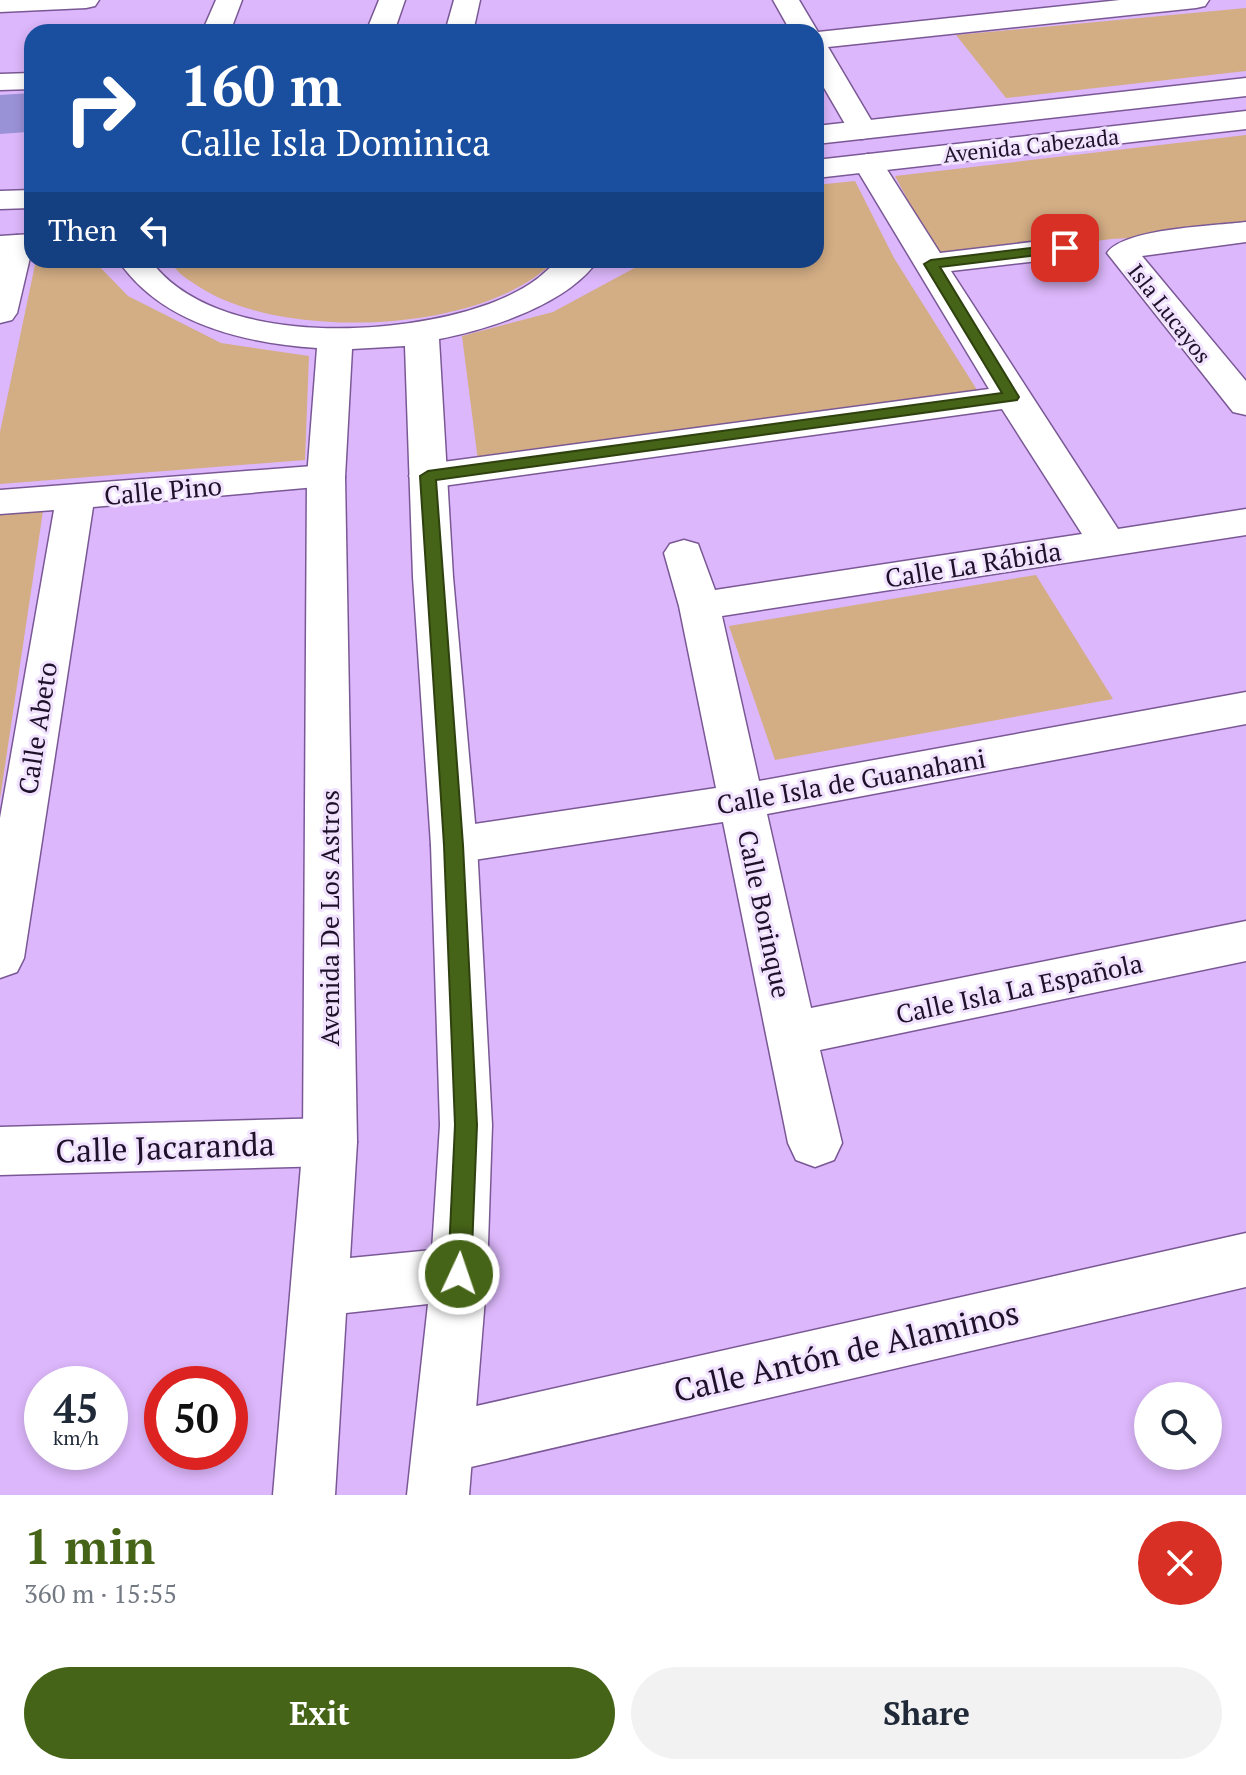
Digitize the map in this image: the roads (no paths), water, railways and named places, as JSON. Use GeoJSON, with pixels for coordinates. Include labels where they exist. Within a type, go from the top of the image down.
{"type":"FeatureCollection","features":[{"type":"Feature","properties":{"kind":"street"},"geometry":{"type":"LineString","coordinates":[[0,4],[86,0]]}},
{"type":"Feature","properties":{"kind":"street"},"geometry":{"type":"LineString","coordinates":[[219,24],[229,0]]}},
{"type":"Feature","properties":{"kind":"street"},"geometry":{"type":"LineString","coordinates":[[383,24],[392,0]]}},
{"type":"Feature","properties":{"kind":"street"},"geometry":{"type":"LineString","coordinates":[[461,24],[467,0]]}},
{"type":"Feature","properties":{"kind":"street"},"geometry":{"type":"LineString","coordinates":[[786,0],[800,24]]}},
{"type":"Feature","properties":{"kind":"street"},"geometry":{"type":"LineString","coordinates":[[824,39],[1196,0]]}},
{"type":"Feature","properties":{"kind":"street"},"geometry":{"type":"LineString","coordinates":[[824,66],[931,264],[1012,397],[1108,544]]}},
{"type":"Feature","properties":{"kind":"street"},"geometry":{"type":"LineString","coordinates":[[0,82],[24,81]]}},
{"type":"Feature","properties":{"kind":"street","name":"Avenida Cabezada"},"geometry":{"type":"LineString","coordinates":[[824,165],[865,146],[1246,87]]}},
{"type":"Feature","properties":{"kind":"street","name":"Avenida Cabezada"},"geometry":{"type":"LineString","coordinates":[[824,137],[865,146],[1246,120]]}},
{"type":"Feature","properties":{"kind":"street"},"geometry":{"type":"LineString","coordinates":[[0,200],[24,199]]}},
{"type":"Feature","properties":{"kind":"street","name":"Isla Lucayos"},"geometry":{"type":"LineString","coordinates":[[1246,232],[1151,244],[1123,253],[1232,371],[1246,404]]}},
{"type":"Feature","properties":{"kind":"street"},"geometry":{"type":"LineString","coordinates":[[0,313],[16,245]]}},
{"type":"Feature","properties":{"kind":"street"},"geometry":{"type":"LineString","coordinates":[[931,264],[1065,248]]}},
{"type":"Feature","properties":{"kind":"street"},"geometry":{"type":"LineString","coordinates":[[138,268],[144,278],[190,309],[256,331],[335,340],[422,333],[499,313],[560,281],[574,268]]}},
{"type":"Feature","properties":{"kind":"street"},"geometry":{"type":"LineString","coordinates":[[422,333],[428,476],[454,845],[466,1125],[459,1274],[442,1469]]}},
{"type":"Feature","properties":{"kind":"street","name":"Avenida De Los Astros"},"geometry":{"type":"LineString","coordinates":[[304,1495],[330,1142],[326,477],[335,340]]}},
{"type":"Feature","properties":{"kind":"street"},"geometry":{"type":"LineString","coordinates":[[428,476],[1012,397]]}},
{"type":"Feature","properties":{"kind":"street","name":"Calle Pino"},"geometry":{"type":"LineString","coordinates":[[0,502],[326,477]]}},
{"type":"Feature","properties":{"kind":"street","name":"Calle Abeto"},"geometry":{"type":"LineString","coordinates":[[0,958],[6,880],[75,497]]}},
{"type":"Feature","properties":{"kind":"street","name":"Calle La Rábida"},"geometry":{"type":"LineString","coordinates":[[699,606],[1246,522]]}},
{"type":"Feature","properties":{"kind":"street","name":"Calle Borinque"},"geometry":{"type":"LineString","coordinates":[[684,553],[699,606],[815,1143]]}},
{"type":"Feature","properties":{"kind":"street","name":"Calle Isla de Guanahani"},"geometry":{"type":"LineString","coordinates":[[454,845],[741,802],[1246,708]]}},
{"type":"Feature","properties":{"kind":"street","name":"Calle Isla La Española"},"geometry":{"type":"LineString","coordinates":[[791,1034],[1246,941]]}},
{"type":"Feature","properties":{"kind":"street","name":"Calle Jacaranda"},"geometry":{"type":"LineString","coordinates":[[0,1151],[330,1142]]}},
{"type":"Feature","properties":{"kind":"street","name":"Calle Antón de Alaminos"},"geometry":{"type":"LineString","coordinates":[[442,1469],[1246,1260]]}},
{"type":"Feature","properties":{"kind":"street"},"geometry":{"type":"LineString","coordinates":[[320,1288],[459,1274]]}}]}
